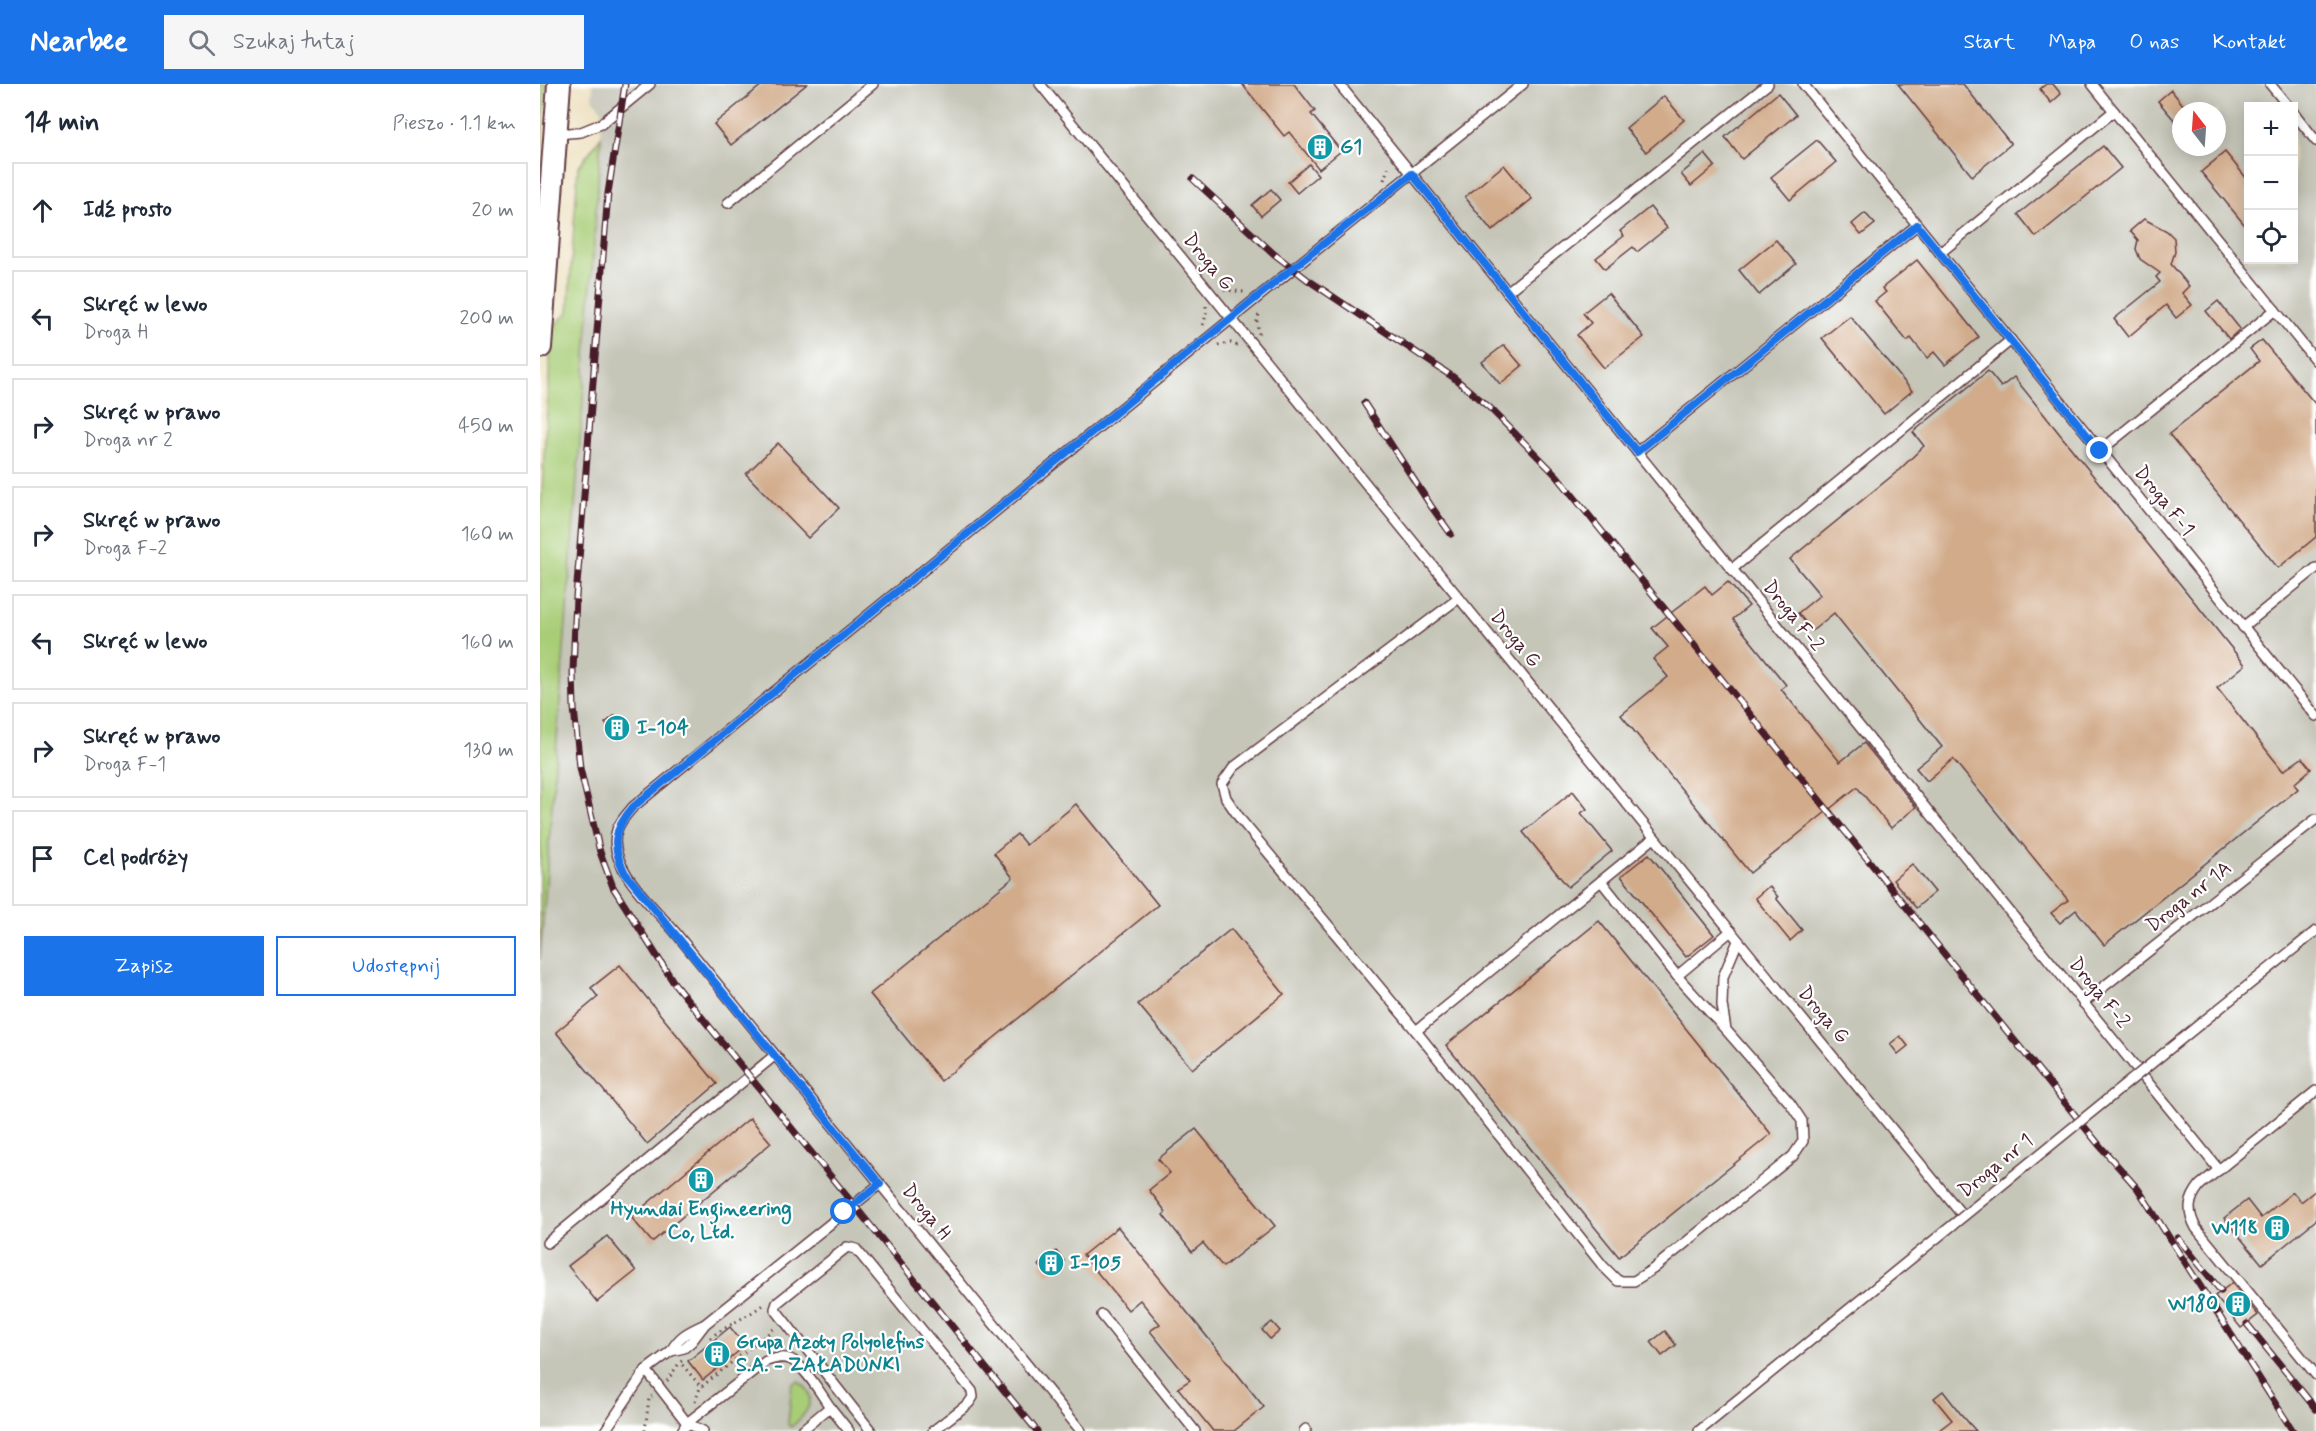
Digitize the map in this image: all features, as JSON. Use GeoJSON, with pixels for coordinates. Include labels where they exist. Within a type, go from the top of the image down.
{"type":"FeatureCollection","features":[{"type":"Feature","properties":{"kind":"street"},"geometry":{"type":"LineString","coordinates":[[540,347],[559,84]]}},
{"type":"Feature","properties":{"kind":"lane"},"geometry":{"type":"LineString","coordinates":[[557,134],[581,132],[601,124],[650,84]]}},
{"type":"Feature","properties":{"kind":"lane"},"geometry":{"type":"LineString","coordinates":[[728,203],[873,84]]}},
{"type":"Feature","properties":{"kind":"lane","name":"Droga G"},"geometry":{"type":"LineString","coordinates":[[1040,84],[1963,1216]]}},
{"type":"Feature","properties":{"kind":"lane","name":"Droga F-2"},"geometry":{"type":"LineString","coordinates":[[1339,84],[2219,1170]]}},
{"type":"Feature","properties":{"kind":"lane"},"geometry":{"type":"LineString","coordinates":[[1231,319],[1523,84]]}},
{"type":"Feature","properties":{"kind":"lane"},"geometry":{"type":"LineString","coordinates":[[1507,292],[1768,84]]}},
{"type":"Feature","properties":{"kind":"lane","name":"Droga F-1"},"geometry":{"type":"LineString","coordinates":[[1803,84],[2316,716]]}},
{"type":"Feature","properties":{"kind":"lane"},"geometry":{"type":"LineString","coordinates":[[2092,84],[2316,361]]}},
{"type":"Feature","properties":{"kind":"lane"},"geometry":{"type":"LineString","coordinates":[[2270,84],[2285,102]]}},
{"type":"Feature","properties":{"kind":"lane"},"geometry":{"type":"LineString","coordinates":[[1940,253],[2114,111]]}},
{"type":"Feature","properties":{"kind":"lane"},"geometry":{"type":"LineString","coordinates":[[2298,118],[2316,141]]}},
{"type":"Feature","properties":{"kind":"lane"},"geometry":{"type":"LineString","coordinates":[[1637,452],[1917,225]]}},
{"type":"Feature","properties":{"kind":"lane"},"geometry":{"type":"LineString","coordinates":[[2100,451],[2275,310]]}},
{"type":"Feature","properties":{"kind":"lane","name":"Droga H"},"geometry":{"type":"LineString","coordinates":[[1081,1431],[625,873],[618,860],[615,844],[617,830],[633,807],[1231,319]]}},
{"type":"Feature","properties":{"kind":"lane"},"geometry":{"type":"LineString","coordinates":[[1732,569],[2011,340]]}},
{"type":"Feature","properties":{"kind":"lane"},"geometry":{"type":"LineString","coordinates":[[2243,627],[2316,568]]}},
{"type":"Feature","properties":{"kind":"lane"},"geometry":{"type":"LineString","coordinates":[[1459,598],[1234,767],[1222,784],[1226,798],[1241,820],[1416,1031],[1603,1266],[1618,1281],[1634,1281],[1653,1269],[1793,1156],[1803,1141],[1802,1121],[1790,1103],[1677,976],[1601,881]]}},
{"type":"Feature","properties":{"kind":"lane","name":"Droga nr 1A"},"geometry":{"type":"LineString","coordinates":[[2083,1003],[2316,819]]}},
{"type":"Feature","properties":{"kind":"lane"},"geometry":{"type":"LineString","coordinates":[[1416,1031],[1654,838]]}},
{"type":"Feature","properties":{"kind":"lane","name":"Droga nr 1"},"geometry":{"type":"LineString","coordinates":[[1699,1431],[2316,931]]}},
{"type":"Feature","properties":{"kind":"lane"},"geometry":{"type":"LineString","coordinates":[[1677,976],[1731,932]]}},
{"type":"Feature","properties":{"kind":"lane"},"geometry":{"type":"LineString","coordinates":[[1726,1030],[1722,1005],[1723,977],[1738,941]]}},
{"type":"Feature","properties":{"kind":"lane"},"geometry":{"type":"LineString","coordinates":[[547,1244],[774,1056]]}},
{"type":"Feature","properties":{"kind":"lane"},"geometry":{"type":"LineString","coordinates":[[2316,1091],[2200,1185],[2192,1195],[2189,1205],[2191,1218],[2196,1228],[2316,1375]]}},
{"type":"Feature","properties":{"kind":"lane"},"geometry":{"type":"LineString","coordinates":[[605,1431],[646,1370],[671,1351],[677,1340],[685,1333],[705,1324],[880,1184]]}},
{"type":"Feature","properties":{"kind":"lane"},"geometry":{"type":"LineString","coordinates":[[871,1431],[775,1309],[777,1303],[851,1246],[856,1249],[972,1391],[973,1397],[969,1403],[933,1431]]}},
{"type":"Feature","properties":{"kind":"lane"},"geometry":{"type":"LineString","coordinates":[[1102,1315],[1195,1431]]}},
{"type":"Feature","properties":{"kind":"lane"},"geometry":{"type":"LineString","coordinates":[[684,1427],[766,1361],[779,1357],[799,1366],[849,1431]]}},
{"type":"Feature","properties":{"kind":"lane"},"geometry":{"type":"LineString","coordinates":[[646,1370],[684,1427],[703,1431]]}},
{"type":"Feature","properties":{"kind":"lane"},"geometry":{"type":"LineString","coordinates":[[801,1431],[830,1407]]}},
{"type":"Feature","properties":{"kind":"path"},"geometry":{"type":"LineString","coordinates":[[1380,185],[1387,174],[1389,165]]}},
{"type":"Feature","properties":{"kind":"path"},"geometry":{"type":"LineString","coordinates":[[1200,330],[1206,308],[1204,299],[1194,287],[1201,281],[1209,275],[1222,289],[1229,292],[1246,292]]}},
{"type":"Feature","properties":{"kind":"path"},"geometry":{"type":"LineString","coordinates":[[1262,307],[1257,321],[1258,332],[1270,350],[1262,357]]}},
{"type":"Feature","properties":{"kind":"path"},"geometry":{"type":"LineString","coordinates":[[1214,346],[1231,343],[1240,347]]}},
{"type":"Feature","properties":{"kind":"shaded area"},"geometry":{"type":"Polygon","coordinates":[[[593,84],[2316,84],[2316,1431],[540,1431],[540,845],[549,839],[581,428],[602,110],[592,98],[593,84]]]}},
{"type":"Feature","properties":{"kind":"green space"},"geometry":{"type":"Polygon","coordinates":[[[540,84],[546,84],[540,165],[540,84]]]}},
{"type":"Feature","properties":{"kind":"green space"},"geometry":{"type":"Polygon","coordinates":[[[601,137],[540,960],[540,520],[552,328],[568,312],[578,167],[601,137]]]}},
{"type":"Feature","properties":{"kind":"green space"},"geometry":{"type":"Polygon","coordinates":[[[798,1381],[809,1393],[810,1399],[806,1411],[791,1427],[788,1424],[792,1384],[798,1381]]]}},
{"type":"Feature","properties":{"kind":"building"},"geometry":{"type":"Polygon","coordinates":[[[763,84],[807,84],[731,145],[714,124],[763,84]]]}},
{"type":"Feature","properties":{"kind":"building"},"geometry":{"type":"Polygon","coordinates":[[[1242,84],[1294,84],[1315,111],[1311,114],[1341,151],[1319,169],[1289,132],[1284,136],[1242,84]]]}},
{"type":"Feature","properties":{"kind":"building"},"geometry":{"type":"Polygon","coordinates":[[[1898,84],[1963,84],[2011,144],[1972,176],[1898,84]]]}},
{"type":"Feature","properties":{"kind":"building"},"geometry":{"type":"Polygon","coordinates":[[[2046,84],[2053,84],[2061,94],[2051,103],[2040,89],[2046,84]]]}},
{"type":"Feature","properties":{"kind":"building"},"geometry":{"type":"Polygon","coordinates":[[[2171,90],[2181,102],[2172,102],[2172,117],[2158,101],[2171,90]]]}},
{"type":"Feature","properties":{"kind":"building"},"geometry":{"type":"Polygon","coordinates":[[[1778,93],[1796,115],[1742,159],[1725,137],[1778,93]]]}},
{"type":"Feature","properties":{"kind":"building"},"geometry":{"type":"Polygon","coordinates":[[[1664,96],[1684,120],[1646,152],[1626,128],[1664,96]]]}},
{"type":"Feature","properties":{"kind":"building"},"geometry":{"type":"Polygon","coordinates":[[[1817,140],[1836,162],[1790,200],[1771,177],[1817,140]]]}},
{"type":"Feature","properties":{"kind":"building"},"geometry":{"type":"Polygon","coordinates":[[[2103,146],[2121,168],[2036,237],[2018,214],[2103,146]]]}},
{"type":"Feature","properties":{"kind":"building"},"geometry":{"type":"Polygon","coordinates":[[[2226,153],[2244,175],[2244,224],[2201,172],[2220,156],[2226,156],[2226,153]]]}},
{"type":"Feature","properties":{"kind":"building"},"geometry":{"type":"Polygon","coordinates":[[[1705,154],[1715,166],[1691,186],[1681,174],[1705,154]]]}},
{"type":"Feature","properties":{"kind":"building"},"geometry":{"type":"Polygon","coordinates":[[[1309,164],[1318,175],[1297,193],[1288,182],[1309,164]]]}},
{"type":"Feature","properties":{"kind":"building"},"geometry":{"type":"Polygon","coordinates":[[[1504,165],[1532,199],[1492,231],[1465,197],[1504,165]]]}},
{"type":"Feature","properties":{"kind":"building"},"geometry":{"type":"Polygon","coordinates":[[[1271,189],[1280,200],[1261,216],[1252,205],[1271,189]]]}},
{"type":"Feature","properties":{"kind":"building"},"geometry":{"type":"Polygon","coordinates":[[[1650,207],[1667,228],[1637,252],[1633,247],[1605,269],[1596,258],[1624,236],[1620,231],[1650,207]]]}},
{"type":"Feature","properties":{"kind":"building"},"geometry":{"type":"Polygon","coordinates":[[[1865,213],[1875,224],[1861,235],[1852,224],[1865,213]]]}},
{"type":"Feature","properties":{"kind":"building"},"geometry":{"type":"Polygon","coordinates":[[[2144,219],[2167,231],[2174,238],[2175,252],[2171,264],[2189,286],[2182,293],[2192,305],[2176,318],[2166,305],[2128,337],[2114,319],[2160,282],[2156,277],[2160,273],[2140,259],[2136,249],[2138,240],[2130,231],[2144,219]]]}},
{"type":"Feature","properties":{"kind":"building"},"geometry":{"type":"Polygon","coordinates":[[[1776,240],[1796,264],[1759,295],[1739,270],[1776,240]]]}},
{"type":"Feature","properties":{"kind":"building"},"geometry":{"type":"Polygon","coordinates":[[[1917,260],[1979,337],[1945,365],[1934,352],[1927,358],[1911,338],[1907,341],[1875,301],[1886,292],[1882,288],[1917,260]]]}},
{"type":"Feature","properties":{"kind":"building"},"geometry":{"type":"Polygon","coordinates":[[[1608,293],[1644,337],[1604,368],[1577,335],[1591,323],[1583,313],[1608,293]]]}},
{"type":"Feature","properties":{"kind":"building"},"geometry":{"type":"Polygon","coordinates":[[[2218,301],[2240,329],[2229,339],[2206,311],[2218,301]]]}},
{"type":"Feature","properties":{"kind":"building"},"geometry":{"type":"Polygon","coordinates":[[[1850,316],[1912,391],[1884,414],[1822,338],[1850,316]]]}},
{"type":"Feature","properties":{"kind":"building"},"geometry":{"type":"Polygon","coordinates":[[[2262,340],[2316,405],[2316,537],[2278,568],[2169,434],[2259,361],[2250,349],[2262,340]]]}},
{"type":"Feature","properties":{"kind":"building"},"geometry":{"type":"Polygon","coordinates":[[[1504,345],[1522,366],[1500,384],[1482,362],[1504,345]]]}},
{"type":"Feature","properties":{"kind":"building"},"geometry":{"type":"Polygon","coordinates":[[[1988,371],[2001,387],[2014,377],[2245,665],[2217,688],[2283,771],[2302,758],[2311,769],[2294,784],[2298,789],[2104,945],[2076,910],[2060,923],[2051,913],[2068,900],[1953,759],[1927,781],[1916,768],[1942,747],[1834,613],[1812,631],[1798,613],[1820,595],[1790,559],[1898,471],[1924,446],[1913,432],[1988,371]]]}},
{"type":"Feature","properties":{"kind":"building"},"geometry":{"type":"Polygon","coordinates":[[[778,443],[839,508],[808,538],[746,474],[778,443]]]}},
{"type":"Feature","properties":{"kind":"building"},"geometry":{"type":"Polygon","coordinates":[[[1728,582],[1749,606],[1733,619],[1786,685],[1781,689],[1840,762],[1864,743],[1916,807],[1891,828],[1857,787],[1750,873],[1621,715],[1668,677],[1653,659],[1668,647],[1652,628],[1705,586],[1712,595],[1728,582]]]}},
{"type":"Feature","properties":{"kind":"building","name":"I-104"},"geometry":{"type":"Polygon","coordinates":[[[615,715],[629,732],[619,740],[605,723],[615,715]]]}},
{"type":"Feature","properties":{"kind":"building"},"geometry":{"type":"Polygon","coordinates":[[[1573,791],[1587,809],[1581,813],[1612,851],[1568,887],[1523,832],[1573,791]]]}},
{"type":"Feature","properties":{"kind":"building"},"geometry":{"type":"Polygon","coordinates":[[[1076,804],[1158,905],[941,1081],[870,994],[1013,878],[994,853],[1017,834],[1026,845],[1076,804]]]}},
{"type":"Feature","properties":{"kind":"building"},"geometry":{"type":"Polygon","coordinates":[[[1649,854],[1714,935],[1686,957],[1621,876],[1649,854]]]}},
{"type":"Feature","properties":{"kind":"building"},"geometry":{"type":"Polygon","coordinates":[[[1912,864],[1935,892],[1916,908],[1893,880],[1912,864]]]}},
{"type":"Feature","properties":{"kind":"building"},"geometry":{"type":"Polygon","coordinates":[[[1769,886],[1802,930],[1790,941],[1755,898],[1769,886]]]}},
{"type":"Feature","properties":{"kind":"building"},"geometry":{"type":"Polygon","coordinates":[[[1599,921],[1771,1134],[1619,1257],[1446,1045],[1599,921]]]}},
{"type":"Feature","properties":{"kind":"building"},"geometry":{"type":"Polygon","coordinates":[[[1231,929],[1284,994],[1192,1069],[1138,1004],[1231,929]]]}},
{"type":"Feature","properties":{"kind":"building"},"geometry":{"type":"Polygon","coordinates":[[[620,965],[717,1084],[647,1144],[556,1032],[598,997],[591,988],[620,965]]]}},
{"type":"Feature","properties":{"kind":"building"},"geometry":{"type":"Polygon","coordinates":[[[1900,1036],[1908,1046],[1898,1054],[1890,1044],[1900,1036]]]}},
{"type":"Feature","properties":{"kind":"building","name":"Hyundai Engineering Co, Ltd."},"geometry":{"type":"Polygon","coordinates":[[[750,1118],[771,1143],[652,1242],[631,1217],[750,1118]]]}},
{"type":"Feature","properties":{"kind":"building"},"geometry":{"type":"Polygon","coordinates":[[[1196,1129],[1275,1226],[1223,1267],[1203,1243],[1192,1252],[1163,1215],[1166,1212],[1149,1190],[1170,1173],[1158,1159],[1196,1129]]]}},
{"type":"Feature","properties":{"kind":"building","name":"W118"},"geometry":{"type":"Polygon","coordinates":[[[2316,1190],[2316,1220],[2262,1264],[2224,1218],[2247,1200],[2261,1218],[2293,1192],[2301,1202],[2316,1190]]]}},
{"type":"Feature","properties":{"kind":"building"},"geometry":{"type":"Polygon","coordinates":[[[1118,1227],[1264,1407],[1234,1431],[1213,1431],[1178,1388],[1190,1380],[1150,1331],[1160,1324],[1140,1300],[1128,1310],[1083,1255],[1118,1227]]]}},
{"type":"Feature","properties":{"kind":"building"},"geometry":{"type":"Polygon","coordinates":[[[607,1236],[636,1271],[597,1302],[568,1266],[607,1236]]]}},
{"type":"Feature","properties":{"kind":"building","name":"I-105"},"geometry":{"type":"Polygon","coordinates":[[[1056,1251],[1064,1261],[1047,1275],[1039,1265],[1056,1251]]]}},
{"type":"Feature","properties":{"kind":"building","name":"W180"},"geometry":{"type":"Polygon","coordinates":[[[2232,1283],[2258,1315],[2241,1328],[2215,1296],[2232,1283]]]}},
{"type":"Feature","properties":{"kind":"building"},"geometry":{"type":"Polygon","coordinates":[[[1272,1322],[1280,1331],[1270,1339],[1262,1330],[1272,1322]]]}},
{"type":"Feature","properties":{"kind":"building","name":"Grupa Azoty Polyolefins S.A. - ZAŁADUNKI"},"geometry":{"type":"Polygon","coordinates":[[[730,1327],[745,1346],[703,1380],[688,1361],[730,1327]]]}},
{"type":"Feature","properties":{"kind":"building"},"geometry":{"type":"Polygon","coordinates":[[[1665,1331],[1676,1345],[1662,1356],[1651,1342],[1665,1331]]]}},
{"type":"Feature","properties":{"kind":"building"},"geometry":{"type":"Polygon","coordinates":[[[1943,1391],[1976,1431],[1938,1431],[1952,1420],[1934,1398],[1943,1391]]]}},
{"type":"Feature","properties":{"kind":"railway"},"geometry":{"type":"LineString","coordinates":[[625,84],[608,193],[576,597],[573,671],[580,768],[600,852],[613,887],[674,983],[1037,1431]]}},
{"type":"Feature","properties":{"kind":"railway"},"geometry":{"type":"LineString","coordinates":[[1193,179],[1274,254],[1308,280],[1453,377],[1490,408],[1557,476],[2100,1146],[2138,1189],[2293,1431]]}},
{"type":"Feature","properties":{"kind":"railway"},"geometry":{"type":"LineString","coordinates":[[1364,403],[1451,534]]}},
{"type":"Feature","properties":{"kind":"railway"},"geometry":{"type":"LineString","coordinates":[[2178,1238],[2221,1291]]}},
{"type":"Feature","properties":{"kind":"railway"},"geometry":{"type":"LineString","coordinates":[[2247,1324],[2316,1409]]}},
{"type":"Feature","properties":{"kind":"place","name":"G1"},"geometry":{"type":"Point","coordinates":[1320,147]}},
{"type":"Feature","properties":{"kind":"place","name":"I-104"},"geometry":{"type":"Point","coordinates":[617,728]}},
{"type":"Feature","properties":{"kind":"place","name":"Hyundai Engineering Co, Ltd."},"geometry":{"type":"Point","coordinates":[701,1180]}},
{"type":"Feature","properties":{"kind":"place","name":"W118"},"geometry":{"type":"Point","coordinates":[2277,1228]}},
{"type":"Feature","properties":{"kind":"place","name":"I-105"},"geometry":{"type":"Point","coordinates":[1051,1263]}},
{"type":"Feature","properties":{"kind":"place","name":"W180"},"geometry":{"type":"Point","coordinates":[2238,1304]}},
{"type":"Feature","properties":{"kind":"place","name":"Grupa Azoty Polyolefins S.A. - ZAŁADUNKI"},"geometry":{"type":"Point","coordinates":[717,1354]}},
{"type":"Feature","properties":{"kind":"route"},"geometry":{"type":"LineString","coordinates":[[844,1212],[880,1184],[625,873],[618,860],[615,844],[617,830],[633,807],[1289,271],[1412,174],[1637,452],[1917,225],[2100,451]]}}]}
